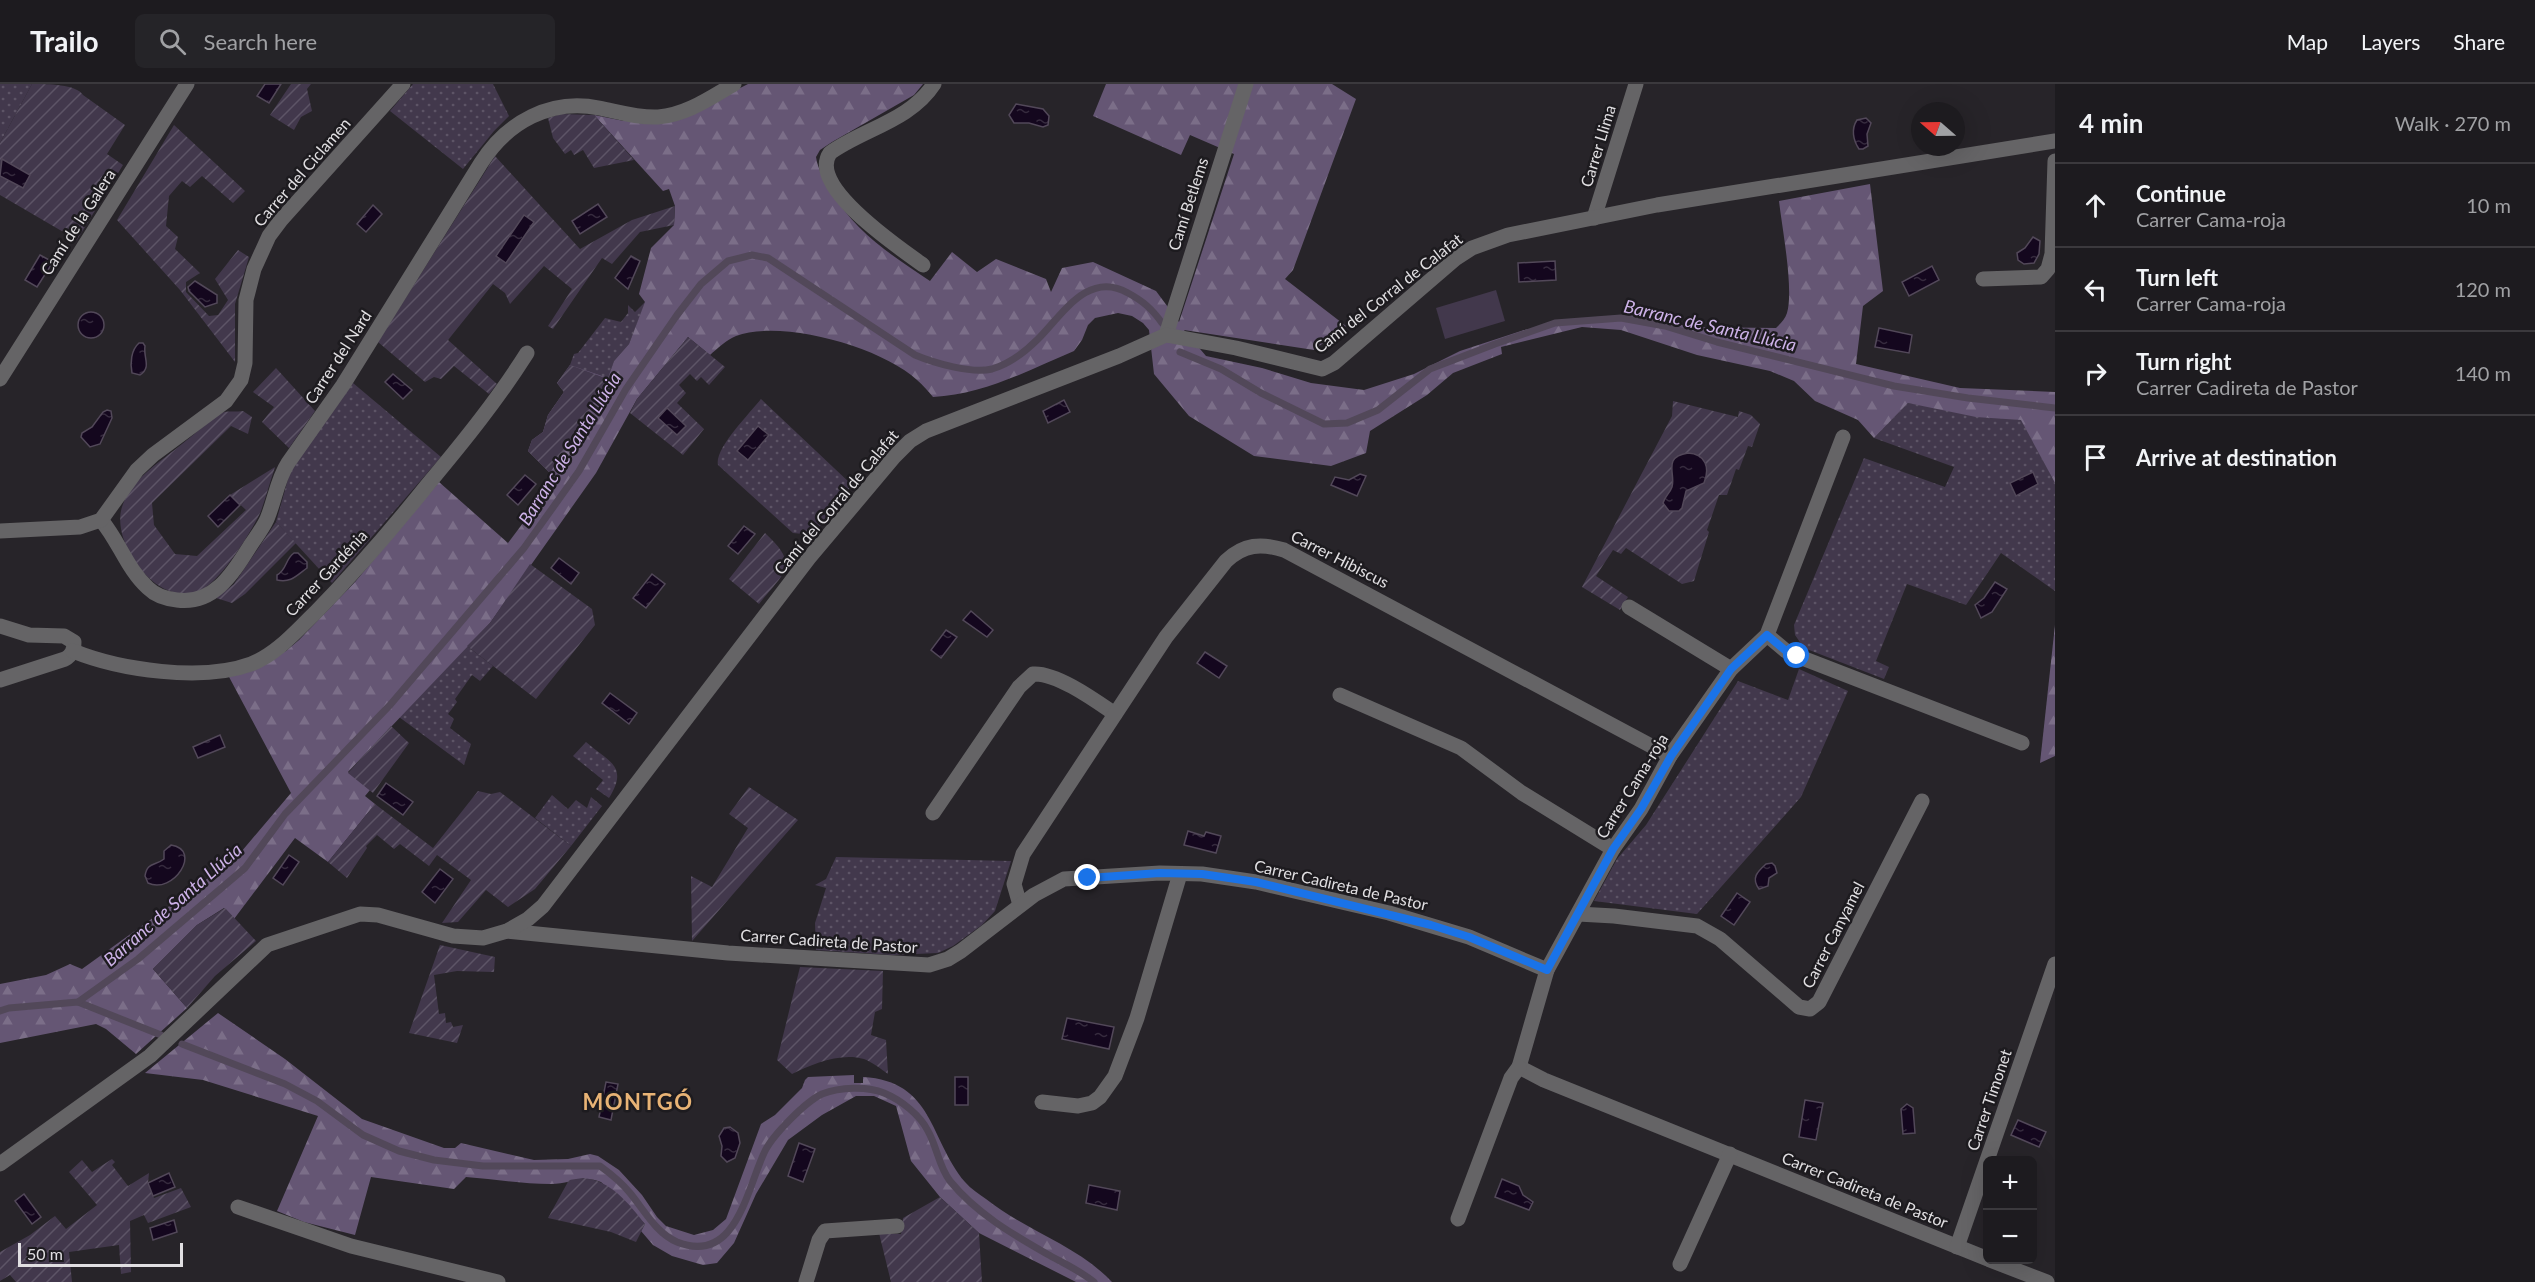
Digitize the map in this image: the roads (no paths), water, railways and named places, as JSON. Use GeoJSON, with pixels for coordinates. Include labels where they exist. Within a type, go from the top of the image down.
{"type":"FeatureCollection","features":[{"type":"Feature","properties":{"kind":"street","name":"Camí de la Galera"},"geometry":{"type":"LineString","coordinates":[[0,379],[188,84]]}},
{"type":"Feature","properties":{"kind":"street","name":"Carrer del Ciclamen"},"geometry":{"type":"LineString","coordinates":[[101,520],[137,470],[153,455],[226,401],[235,391],[245,363],[246,300],[249,286],[260,253],[269,236],[403,84]]}},
{"type":"Feature","properties":{"kind":"street","name":"Carrer del Nard"},"geometry":{"type":"LineString","coordinates":[[101,520],[112,532],[135,573],[149,589],[163,597],[180,601],[194,600],[215,591],[233,573],[267,520],[282,472],[343,385],[481,163],[498,141],[519,123],[546,109],[584,106],[644,117],[671,115],[688,110],[734,84]]}},
{"type":"Feature","properties":{"kind":"street"},"geometry":{"type":"LineString","coordinates":[[923,265],[862,220],[845,200],[825,166],[830,153],[906,111],[918,102],[934,84]]}},
{"type":"Feature","properties":{"kind":"street","name":"Camí Betlems"},"geometry":{"type":"LineString","coordinates":[[1166,335],[1246,84]]}},
{"type":"Feature","properties":{"kind":"street","name":"Carrer Llima"},"geometry":{"type":"LineString","coordinates":[[1594,218],[1636,84]]}},
{"type":"Feature","properties":{"kind":"street","name":"Camí del Corral de Calafat"},"geometry":{"type":"LineString","coordinates":[[0,1164],[150,1056],[257,952],[267,945],[360,914],[378,915],[461,937],[483,938],[507,931],[528,919],[543,906],[809,558],[910,441],[926,431],[1119,356],[1166,335],[1236,348],[1322,369],[1334,363],[1455,259],[1472,248],[1508,235],[1657,205],[1790,182],[2055,141]]}},
{"type":"Feature","properties":{"kind":"street"},"geometry":{"type":"LineString","coordinates":[[1983,279],[2040,276],[2048,269],[2052,254],[2055,161]]}},
{"type":"Feature","properties":{"kind":"street","name":"Carrer Gardénia"},"geometry":{"type":"LineString","coordinates":[[73,651],[114,664],[180,671],[229,669],[261,660],[283,643],[313,614],[387,534],[476,426],[527,353]]}},
{"type":"Feature","properties":{"kind":"street","name":"Carrer Cama-roja"},"geometry":{"type":"LineString","coordinates":[[1547,970],[1613,849],[1641,809],[1671,756],[1731,669],[1767,635],[1843,437]]}},
{"type":"Feature","properties":{"kind":"street"},"geometry":{"type":"LineString","coordinates":[[0,531],[80,527],[101,520]]}},
{"type":"Feature","properties":{"kind":"street","name":"Carrer Hibiscus"},"geometry":{"type":"LineString","coordinates":[[1020,905],[1014,884],[1023,854],[1166,637],[1226,561],[1248,546],[1268,545],[1284,550],[1671,756]]}},
{"type":"Feature","properties":{"kind":"street"},"geometry":{"type":"LineString","coordinates":[[1629,607],[1731,669]]}},
{"type":"Feature","properties":{"kind":"street"},"geometry":{"type":"LineString","coordinates":[[0,626],[29,634],[67,637],[74,642],[73,651],[65,659],[0,680]]}},
{"type":"Feature","properties":{"kind":"street"},"geometry":{"type":"LineString","coordinates":[[1767,635],[1786,651],[1797,656],[2022,743]]}},
{"type":"Feature","properties":{"kind":"street"},"geometry":{"type":"LineString","coordinates":[[933,813],[1019,687],[1033,674],[1050,676],[1115,714]]}},
{"type":"Feature","properties":{"kind":"street"},"geometry":{"type":"LineString","coordinates":[[1341,695],[1461,748],[1522,793],[1613,849]]}},
{"type":"Feature","properties":{"kind":"street","name":"Carrer Canyamel"},"geometry":{"type":"LineString","coordinates":[[1578,914],[1614,915],[1697,926],[1720,939],[1799,1008],[1810,1009],[1819,1002],[1922,801]]}},
{"type":"Feature","properties":{"kind":"street","name":"Carrer Cadireta de Pastor"},"geometry":{"type":"LineString","coordinates":[[507,931],[717,952],[929,965],[948,959],[961,951],[1044,888],[1064,879],[1160,873],[1256,882],[1389,913],[1469,937],[1547,970]]}},
{"type":"Feature","properties":{"kind":"street"},"geometry":{"type":"LineString","coordinates":[[1042,1102],[1078,1106],[1092,1103],[1100,1098],[1115,1076],[1137,1018],[1180,874]]}},
{"type":"Feature","properties":{"kind":"street","name":"Carrer Timonet"},"geometry":{"type":"LineString","coordinates":[[1957,1247],[2055,964]]}},
{"type":"Feature","properties":{"kind":"street"},"geometry":{"type":"LineString","coordinates":[[1458,1219],[1511,1078],[1519,1067],[1547,970]]}},
{"type":"Feature","properties":{"kind":"street","name":"Carrer Cadireta de Pastor"},"geometry":{"type":"LineString","coordinates":[[1519,1067],[1544,1080],[1983,1257]]}},
{"type":"Feature","properties":{"kind":"street"},"geometry":{"type":"LineString","coordinates":[[1680,1264],[1730,1154]]}},
{"type":"Feature","properties":{"kind":"street"},"geometry":{"type":"LineString","coordinates":[[238,1207],[351,1246],[498,1282]]}},
{"type":"Feature","properties":{"kind":"street"},"geometry":{"type":"LineString","coordinates":[[806,1282],[819,1240],[825,1231],[897,1226]]}},
{"type":"Feature","properties":{"kind":"street","name":"Carrer Cadireta de Pastor"},"geometry":{"type":"LineString","coordinates":[[2002,1264],[2047,1282]]}},
{"type":"Feature","properties":{"kind":"water"},"geometry":{"type":"Polygon","coordinates":[[[265,84],[281,84],[269,103],[257,96],[265,84]]]}},
{"type":"Feature","properties":{"kind":"water"},"geometry":{"type":"Polygon","coordinates":[[[1016,104],[1043,109],[1049,116],[1048,125],[1043,127],[1029,123],[1014,123],[1009,115],[1016,104]]]}},
{"type":"Feature","properties":{"kind":"water"},"geometry":{"type":"Polygon","coordinates":[[[1866,118],[1871,123],[1867,134],[1868,146],[1859,149],[1853,131],[1857,120],[1866,118]]]}},
{"type":"Feature","properties":{"kind":"water"},"geometry":{"type":"Polygon","coordinates":[[[2,159],[30,175],[23,188],[0,176],[2,159]]]}},
{"type":"Feature","properties":{"kind":"water"},"geometry":{"type":"Polygon","coordinates":[[[598,204],[607,217],[580,234],[572,221],[598,204]]]}},
{"type":"Feature","properties":{"kind":"water"},"geometry":{"type":"Polygon","coordinates":[[[373,205],[382,214],[366,232],[357,224],[373,205]]]}},
{"type":"Feature","properties":{"kind":"water"},"geometry":{"type":"Polygon","coordinates":[[[524,215],[534,222],[506,263],[496,256],[524,215]]]}},
{"type":"Feature","properties":{"kind":"water"},"geometry":{"type":"Polygon","coordinates":[[[2033,237],[2040,241],[2039,254],[2034,263],[2024,264],[2018,260],[2017,253],[2025,248],[2033,237]]]}},
{"type":"Feature","properties":{"kind":"water"},"geometry":{"type":"Polygon","coordinates":[[[40,255],[53,262],[37,287],[25,280],[40,255]]]}},
{"type":"Feature","properties":{"kind":"water"},"geometry":{"type":"Polygon","coordinates":[[[631,256],[640,261],[628,289],[615,278],[631,256]]]}},
{"type":"Feature","properties":{"kind":"water"},"geometry":{"type":"Polygon","coordinates":[[[1555,261],[1556,280],[1519,282],[1518,263],[1555,261]]]}},
{"type":"Feature","properties":{"kind":"water"},"geometry":{"type":"Polygon","coordinates":[[[1932,266],[1939,280],[1909,296],[1902,282],[1932,266]]]}},
{"type":"Feature","properties":{"kind":"water"},"geometry":{"type":"Polygon","coordinates":[[[195,281],[217,295],[217,303],[205,307],[189,291],[188,287],[195,281]]]}},
{"type":"Feature","properties":{"kind":"water"},"geometry":{"type":"Polygon","coordinates":[[[91,312],[100,316],[104,325],[100,334],[91,338],[82,334],[78,325],[82,316],[91,312]]]}},
{"type":"Feature","properties":{"kind":"water"},"geometry":{"type":"Polygon","coordinates":[[[1879,328],[1912,335],[1909,353],[1875,347],[1879,328]]]}},
{"type":"Feature","properties":{"kind":"water"},"geometry":{"type":"Polygon","coordinates":[[[139,343],[145,346],[146,362],[146,369],[140,375],[132,373],[131,365],[133,353],[139,343]]]}},
{"type":"Feature","properties":{"kind":"water"},"geometry":{"type":"Polygon","coordinates":[[[393,374],[412,390],[403,399],[385,382],[393,374]]]}},
{"type":"Feature","properties":{"kind":"water"},"geometry":{"type":"Polygon","coordinates":[[[1064,400],[1070,412],[1048,423],[1043,411],[1064,400]]]}},
{"type":"Feature","properties":{"kind":"water"},"geometry":{"type":"Polygon","coordinates":[[[667,408],[686,426],[677,435],[658,418],[667,408]]]}},
{"type":"Feature","properties":{"kind":"water"},"geometry":{"type":"Polygon","coordinates":[[[107,410],[111,411],[112,418],[100,444],[90,447],[81,437],[82,433],[92,427],[107,410]]]}},
{"type":"Feature","properties":{"kind":"water"},"geometry":{"type":"Polygon","coordinates":[[[758,426],[769,435],[748,460],[737,451],[758,426]]]}},
{"type":"Feature","properties":{"kind":"water"},"geometry":{"type":"Polygon","coordinates":[[[1688,453],[1703,459],[1707,472],[1706,477],[1704,483],[1686,491],[1682,508],[1679,511],[1669,511],[1663,503],[1672,487],[1673,462],[1680,455],[1688,453]]]}},
{"type":"Feature","properties":{"kind":"water"},"geometry":{"type":"Polygon","coordinates":[[[2033,472],[2038,484],[2016,496],[2010,483],[2033,472]]]}},
{"type":"Feature","properties":{"kind":"water"},"geometry":{"type":"Polygon","coordinates":[[[1360,474],[1366,476],[1357,496],[1331,485],[1335,477],[1349,480],[1360,474]]]}},
{"type":"Feature","properties":{"kind":"water"},"geometry":{"type":"Polygon","coordinates":[[[525,475],[536,484],[518,505],[507,495],[525,475]]]}},
{"type":"Feature","properties":{"kind":"water"},"geometry":{"type":"Polygon","coordinates":[[[230,495],[240,505],[218,527],[208,516],[230,495]]]}},
{"type":"Feature","properties":{"kind":"water"},"geometry":{"type":"Polygon","coordinates":[[[744,526],[755,534],[738,554],[728,546],[744,526]]]}},
{"type":"Feature","properties":{"kind":"water"},"geometry":{"type":"Polygon","coordinates":[[[294,553],[298,553],[307,562],[307,568],[290,580],[277,580],[277,575],[294,553]]]}},
{"type":"Feature","properties":{"kind":"water"},"geometry":{"type":"Polygon","coordinates":[[[559,558],[579,573],[571,584],[551,568],[559,558]]]}},
{"type":"Feature","properties":{"kind":"water"},"geometry":{"type":"Polygon","coordinates":[[[652,574],[665,584],[646,608],[633,598],[652,574]]]}},
{"type":"Feature","properties":{"kind":"water"},"geometry":{"type":"Polygon","coordinates":[[[1995,582],[2007,589],[1992,612],[1981,618],[1975,605],[1984,598],[1995,582]]]}},
{"type":"Feature","properties":{"kind":"water"},"geometry":{"type":"Polygon","coordinates":[[[971,611],[993,630],[987,637],[963,620],[971,611]]]}},
{"type":"Feature","properties":{"kind":"water"},"geometry":{"type":"Polygon","coordinates":[[[946,630],[957,637],[941,658],[931,650],[946,630]]]}},
{"type":"Feature","properties":{"kind":"water"},"geometry":{"type":"Polygon","coordinates":[[[1205,652],[1227,666],[1219,678],[1197,663],[1205,652]]]}},
{"type":"Feature","properties":{"kind":"water"},"geometry":{"type":"Polygon","coordinates":[[[610,693],[637,713],[629,724],[602,703],[610,693]]]}},
{"type":"Feature","properties":{"kind":"water"},"geometry":{"type":"Polygon","coordinates":[[[220,735],[225,747],[198,758],[193,747],[220,735]]]}},
{"type":"Feature","properties":{"kind":"water"},"geometry":{"type":"Polygon","coordinates":[[[386,783],[413,802],[403,815],[377,796],[386,783]]]}},
{"type":"Feature","properties":{"kind":"water"},"geometry":{"type":"Polygon","coordinates":[[[1188,831],[1204,836],[1206,832],[1221,836],[1216,853],[1184,845],[1188,831]]]}},
{"type":"Feature","properties":{"kind":"water"},"geometry":{"type":"Polygon","coordinates":[[[171,845],[180,849],[184,855],[181,870],[167,883],[157,885],[148,883],[145,876],[148,868],[164,859],[164,851],[171,845]]]}},
{"type":"Feature","properties":{"kind":"water"},"geometry":{"type":"Polygon","coordinates":[[[289,855],[299,862],[283,885],[273,878],[289,855]]]}},
{"type":"Feature","properties":{"kind":"water"},"geometry":{"type":"Polygon","coordinates":[[[1772,863],[1777,873],[1769,878],[1768,886],[1759,889],[1755,882],[1756,875],[1766,864],[1772,863]]]}},
{"type":"Feature","properties":{"kind":"water"},"geometry":{"type":"Polygon","coordinates":[[[440,869],[453,879],[435,903],[422,892],[440,869]]]}},
{"type":"Feature","properties":{"kind":"water"},"geometry":{"type":"Polygon","coordinates":[[[1737,893],[1750,902],[1734,925],[1721,916],[1737,893]]]}},
{"type":"Feature","properties":{"kind":"water"},"geometry":{"type":"Polygon","coordinates":[[[1067,1018],[1114,1027],[1109,1049],[1062,1039],[1067,1018]]]}},
{"type":"Feature","properties":{"kind":"water"},"geometry":{"type":"Polygon","coordinates":[[[955,1077],[968,1077],[968,1105],[955,1105],[955,1077]]]}},
{"type":"Feature","properties":{"kind":"water"},"geometry":{"type":"Polygon","coordinates":[[[606,1082],[618,1084],[611,1120],[599,1117],[606,1082]]]}},
{"type":"Feature","properties":{"kind":"water"},"geometry":{"type":"Polygon","coordinates":[[[1805,1100],[1823,1103],[1816,1140],[1799,1137],[1805,1100]]]}},
{"type":"Feature","properties":{"kind":"water"},"geometry":{"type":"Polygon","coordinates":[[[1907,1104],[1913,1108],[1915,1133],[1903,1134],[1901,1109],[1907,1104]]]}},
{"type":"Feature","properties":{"kind":"water"},"geometry":{"type":"Polygon","coordinates":[[[2018,1120],[2046,1132],[2039,1147],[2011,1135],[2018,1120]]]}},
{"type":"Feature","properties":{"kind":"water"},"geometry":{"type":"Polygon","coordinates":[[[730,1127],[738,1133],[740,1143],[735,1158],[727,1162],[721,1156],[722,1146],[719,1136],[724,1128],[730,1127]]]}},
{"type":"Feature","properties":{"kind":"water"},"geometry":{"type":"Polygon","coordinates":[[[799,1143],[815,1149],[803,1182],[788,1176],[799,1143]]]}},
{"type":"Feature","properties":{"kind":"water"},"geometry":{"type":"Polygon","coordinates":[[[169,1173],[175,1187],[153,1196],[148,1183],[169,1173]]]}},
{"type":"Feature","properties":{"kind":"water"},"geometry":{"type":"Polygon","coordinates":[[[1502,1179],[1519,1186],[1523,1195],[1533,1202],[1529,1210],[1495,1197],[1502,1179]]]}},
{"type":"Feature","properties":{"kind":"water"},"geometry":{"type":"Polygon","coordinates":[[[1089,1185],[1120,1191],[1117,1210],[1086,1203],[1089,1185]]]}},
{"type":"Feature","properties":{"kind":"water"},"geometry":{"type":"Polygon","coordinates":[[[24,1194],[41,1217],[32,1224],[15,1201],[24,1194]]]}},
{"type":"Feature","properties":{"kind":"water"},"geometry":{"type":"Polygon","coordinates":[[[174,1220],[177,1232],[153,1240],[150,1228],[174,1220]]]}},
{"type":"Feature","properties":{"kind":"waterway","name":"Barranc de Santa Llúcia"},"geometry":{"type":"LineString","coordinates":[[0,1011],[9,1008],[78,1002],[138,959],[245,868],[285,814],[390,705],[524,548],[579,471],[626,389],[677,315],[701,284],[728,261],[752,255],[768,258],[915,355],[964,369],[992,369],[1011,360],[1033,344],[1077,298],[1100,287],[1114,287],[1128,293],[1147,306],[1162,323]]}},
{"type":"Feature","properties":{"kind":"waterway","name":"Barranc de Santa Llúcia"},"geometry":{"type":"LineString","coordinates":[[1180,352],[1221,369],[1261,393],[1324,424],[1347,423],[1378,410],[1430,369],[1495,344],[1555,323],[1621,318],[1665,326],[1717,342],[1894,386],[1968,398],[2055,408]]}},
{"type":"Feature","properties":{"kind":"waterway"},"geometry":{"type":"LineString","coordinates":[[78,1002],[161,1035]]}},
{"type":"Feature","properties":{"kind":"waterway"},"geometry":{"type":"LineString","coordinates":[[182,1044],[285,1084],[317,1101],[363,1135],[399,1151],[434,1160],[483,1166],[600,1166],[630,1193],[663,1233],[677,1242],[697,1246],[714,1243],[737,1219],[765,1151],[775,1136],[799,1111],[822,1094],[853,1088],[870,1089],[897,1100],[920,1119],[931,1137],[946,1175],[971,1203],[1008,1231],[1094,1282]]}},
{"type":"Feature","properties":{"kind":"district","name":"MONTGÓ"},"geometry":{"type":"Point","coordinates":[638,1102]}}]}
